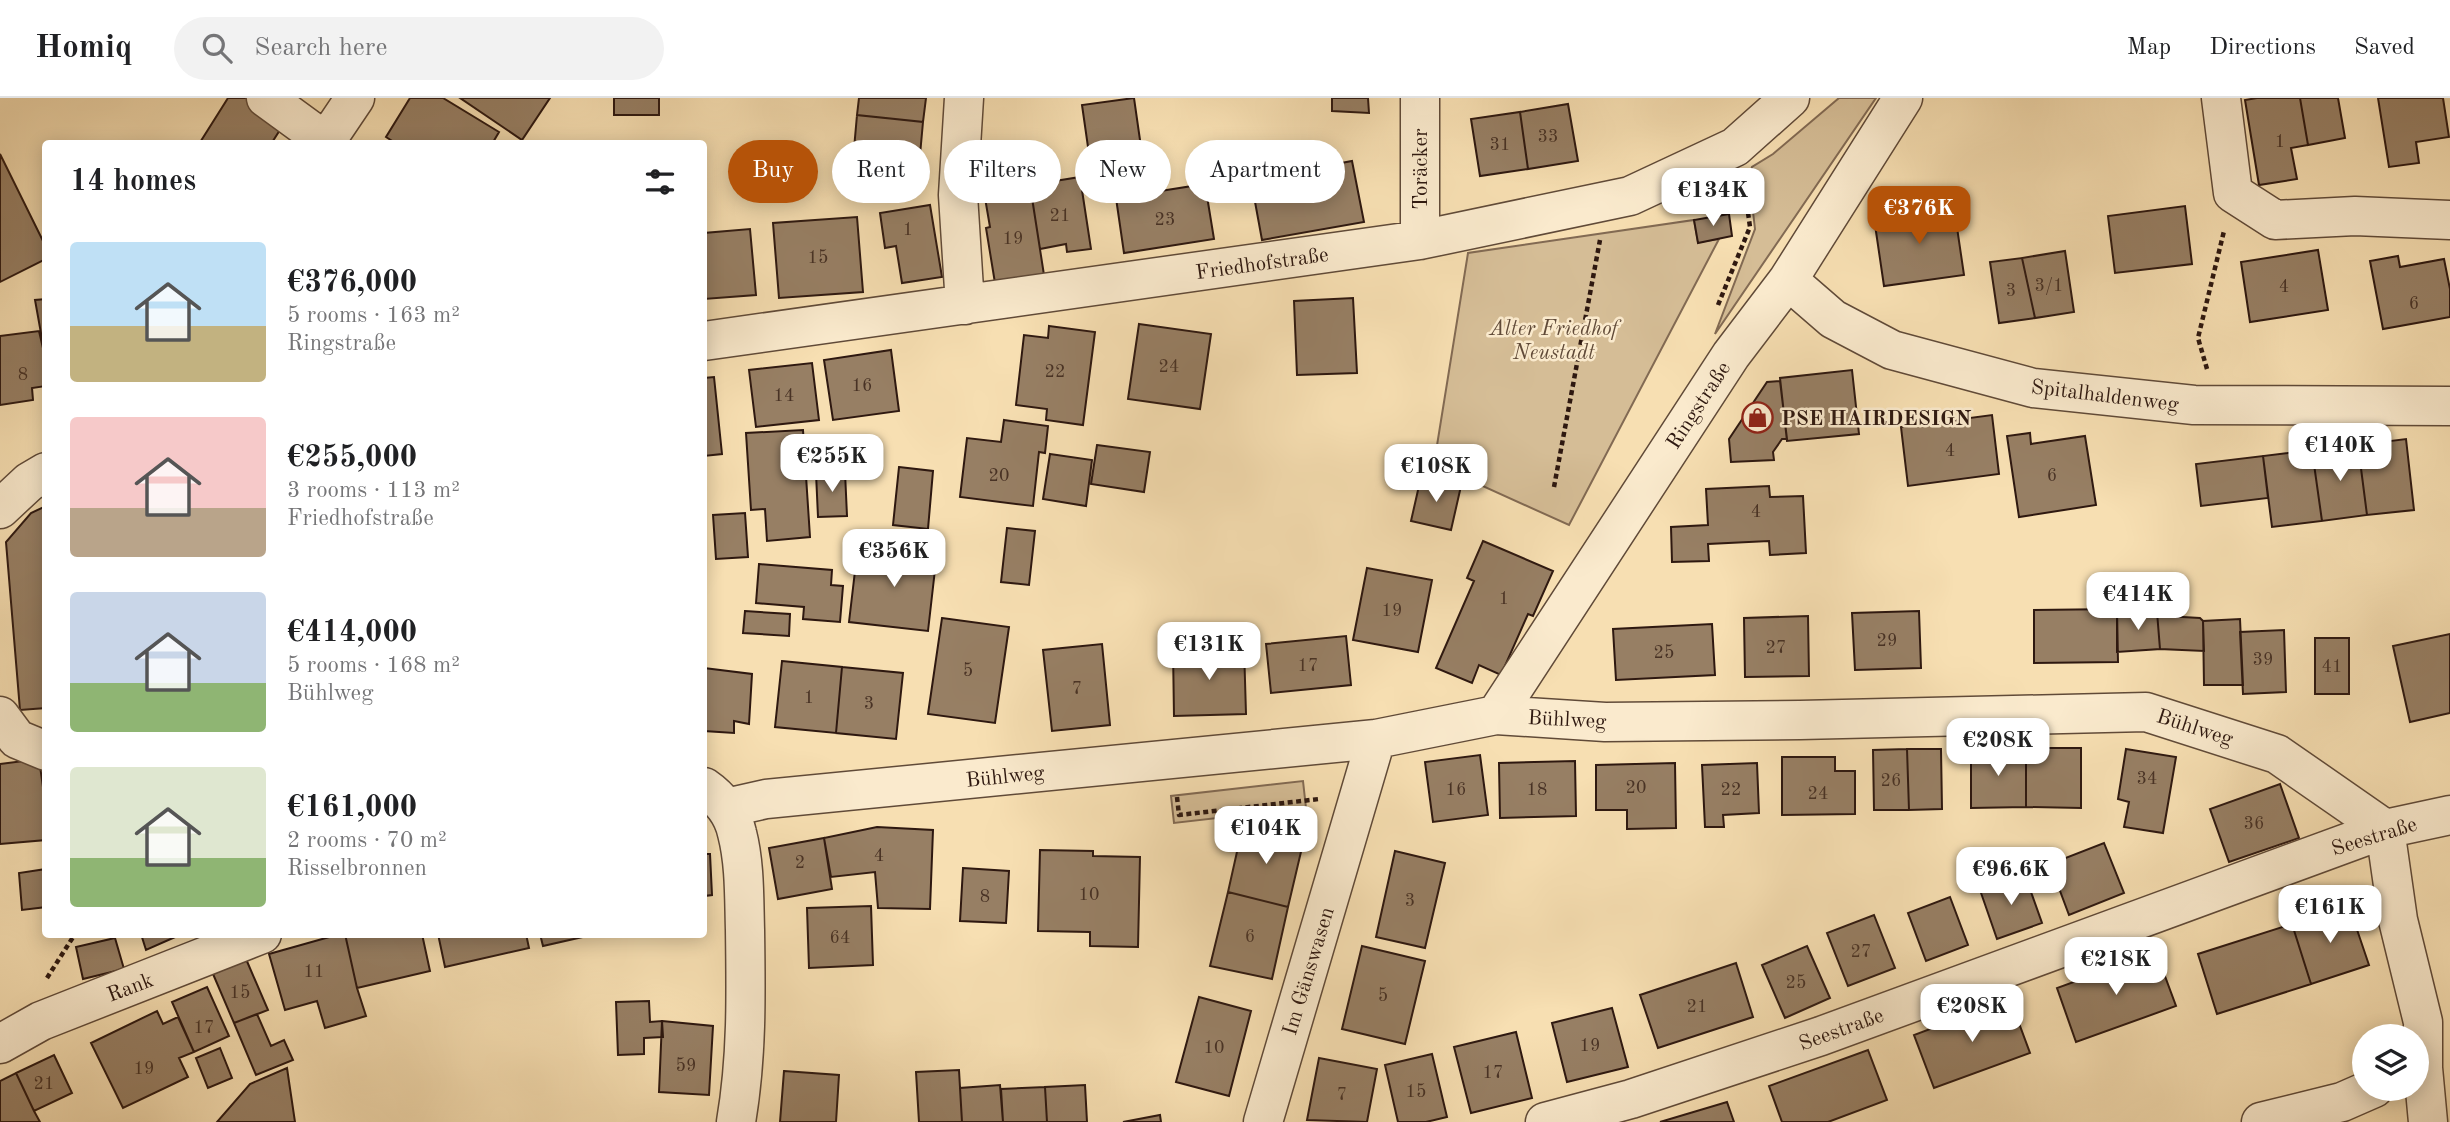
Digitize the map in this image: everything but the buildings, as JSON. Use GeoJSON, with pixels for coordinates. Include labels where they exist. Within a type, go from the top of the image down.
{"type":"FeatureCollection","features":[{"type":"Feature","properties":{"kind":"street"},"geometry":{"type":"LineString","coordinates":[[266,98],[322,140]]}},
{"type":"Feature","properties":{"kind":"street"},"geometry":{"type":"LineString","coordinates":[[326,140],[355,98]]}},
{"type":"Feature","properties":{"kind":"street"},"geometry":{"type":"LineString","coordinates":[[964,98],[958,195],[965,305]]}},
{"type":"Feature","properties":{"kind":"street","name":"Toräcker"},"geometry":{"type":"LineString","coordinates":[[1420,98],[1420,240]]}},
{"type":"Feature","properties":{"kind":"street","name":"Friedhofstraße"},"geometry":{"type":"LineString","coordinates":[[707,341],[1420,240],[1630,196],[1735,147],[1790,98]]}},
{"type":"Feature","properties":{"kind":"street","name":"Ringstraße"},"geometry":{"type":"LineString","coordinates":[[1496,715],[1731,355],[1788,280],[1903,98]]}},
{"type":"Feature","properties":{"kind":"street"},"geometry":{"type":"LineString","coordinates":[[2221,98],[2233,193],[2275,220],[2356,216],[2450,220]]}},
{"type":"Feature","properties":{"kind":"street","name":"Spitalhaldenweg"},"geometry":{"type":"LineString","coordinates":[[1788,280],[1833,319],[1892,350],[2033,388],[2194,405],[2450,406]]}},
{"type":"Feature","properties":{"kind":"street"},"geometry":{"type":"LineString","coordinates":[[0,509],[29,482],[42,474]]}},
{"type":"Feature","properties":{"kind":"street","name":"Bühlweg"},"geometry":{"type":"LineString","coordinates":[[715,797],[765,799],[1376,739],[1496,715],[1605,722],[2146,712],[2277,754],[2385,829]]}},
{"type":"Feature","properties":{"kind":"street"},"geometry":{"type":"LineString","coordinates":[[0,716],[17,739],[42,749]]}},
{"type":"Feature","properties":{"kind":"street","name":"Im Gänswasen"},"geometry":{"type":"LineString","coordinates":[[1263,1122],[1376,739]]}},
{"type":"Feature","properties":{"kind":"street"},"geometry":{"type":"LineString","coordinates":[[715,797],[737,832],[744,903],[747,997],[736,1122]]}},
{"type":"Feature","properties":{"kind":"street","name":"Seestraße"},"geometry":{"type":"LineString","coordinates":[[1545,1122],[1632,1099],[1821,1036],[2385,829],[2450,815]]}},
{"type":"Feature","properties":{"kind":"street"},"geometry":{"type":"LineString","coordinates":[[2385,829],[2398,920],[2423,1024]]}},
{"type":"Feature","properties":{"kind":"street","name":"Rank"},"geometry":{"type":"LineString","coordinates":[[0,1044],[41,1021],[252,938]]}},
{"type":"Feature","properties":{"kind":"street"},"geometry":{"type":"LineString","coordinates":[[2261,1122],[2352,1098]]}},
{"type":"Feature","properties":{"kind":"street"},"geometry":{"type":"LineString","coordinates":[[2425,1101],[2428,1122]]}},
{"type":"Feature","properties":{"kind":"path"},"geometry":{"type":"LineString","coordinates":[[1713,318],[1749,227],[1744,175]]}},
{"type":"Feature","properties":{"kind":"path"},"geometry":{"type":"LineString","coordinates":[[2208,373],[2198,338],[2233,193]]}},
{"type":"Feature","properties":{"kind":"path"},"geometry":{"type":"LineString","coordinates":[[1554,487],[1601,235]]}},
{"type":"Feature","properties":{"kind":"path"},"geometry":{"type":"LineString","coordinates":[[1176,789],[1179,815],[1326,798]]}},
{"type":"Feature","properties":{"kind":"green space"},"geometry":{"type":"Polygon","coordinates":[[[1839,98],[1876,98],[1715,334],[1755,229],[1749,177],[1752,167],[1773,154],[1839,98]]]}},
{"type":"Feature","properties":{"kind":"green space","name":"Alter Friedhof Neustadt"},"geometry":{"type":"Polygon","coordinates":[[[1694,220],[1698,242],[1719,239],[1569,525],[1434,464],[1468,253],[1694,220]]]}},
{"type":"Feature","properties":{"kind":"green space"},"geometry":{"type":"Polygon","coordinates":[[[1303,781],[1306,808],[1174,823],[1171,796],[1303,781]]]}},
{"type":"Feature","properties":{"kind":"place","name":"PSE HAIRDESIGN"},"geometry":{"type":"Point","coordinates":[1758,418]}}]}
